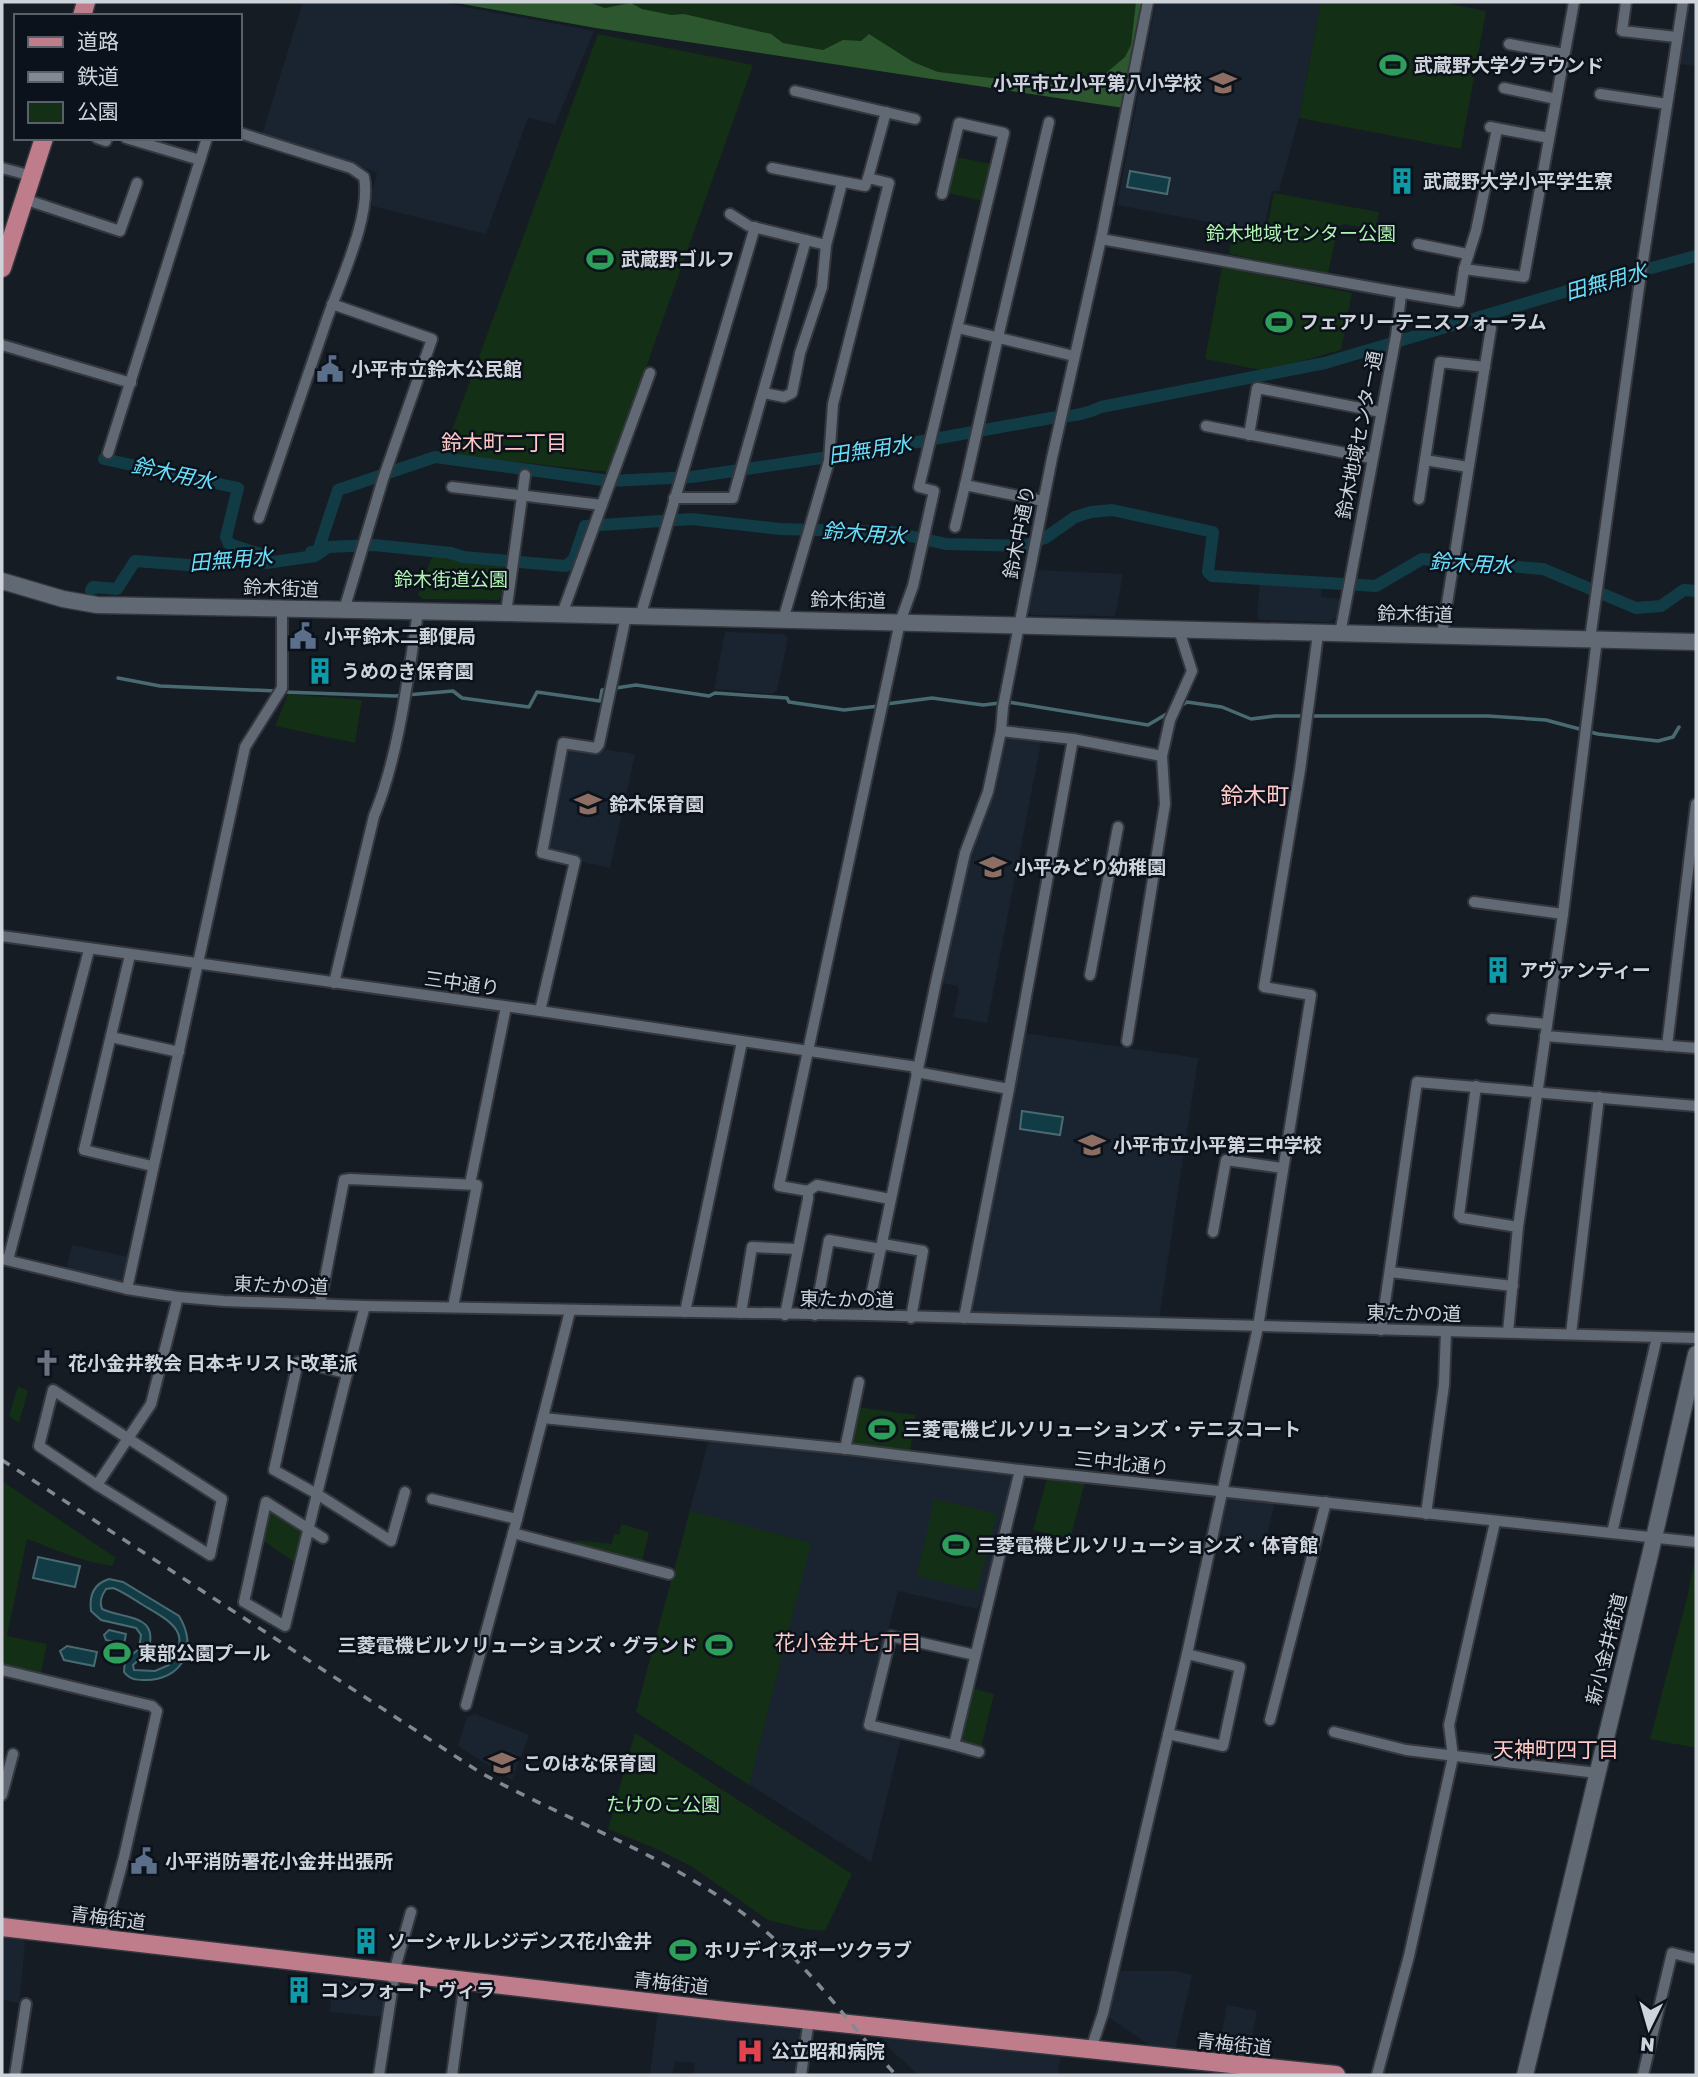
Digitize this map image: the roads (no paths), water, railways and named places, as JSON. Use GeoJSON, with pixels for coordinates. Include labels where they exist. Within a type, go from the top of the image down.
{"type":"FeatureCollection","features":[{"type":"Feature","properties":{"kind":"main road"},"geometry":{"type":"LineString","coordinates":[[2,268],[43,140]]}},
{"type":"Feature","properties":{"kind":"main road","name":"鈴木街道"},"geometry":{"type":"LineString","coordinates":[[2,580],[63,599],[97,605],[1696,642]]}},
{"type":"Feature","properties":{"kind":"main road","name":"新小金井街道"},"geometry":{"type":"LineString","coordinates":[[1525,2075],[1696,1354]]}},
{"type":"Feature","properties":{"kind":"main road","name":"青梅街道"},"geometry":{"type":"LineString","coordinates":[[2,1927],[465,1981],[1336,2075]]}},
{"type":"Feature","properties":{"kind":"street","name":"鈴木中通り"},"geometry":{"type":"LineString","coordinates":[[867,1315],[916,1070],[965,853],[988,792],[1060,416],[1101,239],[1148,2]]}},
{"type":"Feature","properties":{"kind":"street"},"geometry":{"type":"LineString","coordinates":[[1464,269],[1524,277],[1573,2]]}},
{"type":"Feature","properties":{"kind":"street"},"geometry":{"type":"LineString","coordinates":[[1626,2],[1622,32],[1676,37]]}},
{"type":"Feature","properties":{"kind":"street"},"geometry":{"type":"LineString","coordinates":[[1508,1332],[1518,1227],[1563,914],[1586,723],[1595,590],[1683,2]]}},
{"type":"Feature","properties":{"kind":"street"},"geometry":{"type":"LineString","coordinates":[[1509,44],[1564,54]]}},
{"type":"Feature","properties":{"kind":"street"},"geometry":{"type":"LineString","coordinates":[[1504,88],[1556,99]]}},
{"type":"Feature","properties":{"kind":"street"},"geometry":{"type":"LineString","coordinates":[[795,91],[915,119]]}},
{"type":"Feature","properties":{"kind":"street"},"geometry":{"type":"LineString","coordinates":[[1600,95],[1667,104]]}},
{"type":"Feature","properties":{"kind":"street"},"geometry":{"type":"LineString","coordinates":[[772,169],[865,186],[886,112]]}},
{"type":"Feature","properties":{"kind":"street"},"geometry":{"type":"LineString","coordinates":[[808,1192],[779,1186],[900,622],[913,586],[934,491],[919,487],[1003,133],[959,122],[942,194]]}},
{"type":"Feature","properties":{"kind":"street"},"geometry":{"type":"LineString","coordinates":[[955,527],[1049,122]]}},
{"type":"Feature","properties":{"kind":"street"},"geometry":{"type":"LineString","coordinates":[[1101,239],[1459,302],[1467,254],[1476,231],[1494,128],[1549,138]]}},
{"type":"Feature","properties":{"kind":"street"},"geometry":{"type":"LineString","coordinates":[[242,135],[351,168],[364,177],[366,190],[365,208],[259,518]]}},
{"type":"Feature","properties":{"kind":"street"},"geometry":{"type":"LineString","coordinates":[[133,140],[200,160]]}},
{"type":"Feature","properties":{"kind":"street"},"geometry":{"type":"LineString","coordinates":[[108,453],[206,140]]}},
{"type":"Feature","properties":{"kind":"street"},"geometry":{"type":"LineString","coordinates":[[2,168],[32,176]]}},
{"type":"Feature","properties":{"kind":"street"},"geometry":{"type":"LineString","coordinates":[[783,621],[830,457],[833,404],[889,183],[868,178]]}},
{"type":"Feature","properties":{"kind":"street"},"geometry":{"type":"LineString","coordinates":[[24,200],[120,231],[136,183]]}},
{"type":"Feature","properties":{"kind":"street"},"geometry":{"type":"LineString","coordinates":[[764,393],[784,397],[792,393],[800,353],[822,287],[826,245],[842,183]]}},
{"type":"Feature","properties":{"kind":"street"},"geometry":{"type":"LineString","coordinates":[[730,214],[755,228],[826,245]]}},
{"type":"Feature","properties":{"kind":"street"},"geometry":{"type":"LineString","coordinates":[[540,1011],[575,860],[542,853],[563,743],[596,748],[599,744],[633,617],[668,519],[755,228]]}},
{"type":"Feature","properties":{"kind":"street"},"geometry":{"type":"LineString","coordinates":[[674,498],[733,498],[806,240]]}},
{"type":"Feature","properties":{"kind":"street"},"geometry":{"type":"LineString","coordinates":[[1418,244],[1467,254]]}},
{"type":"Feature","properties":{"kind":"street","name":"鈴木地域センター通"},"geometry":{"type":"LineString","coordinates":[[1340,634],[1371,458],[1396,337],[1401,299],[1398,292]]}},
{"type":"Feature","properties":{"kind":"street"},"geometry":{"type":"LineString","coordinates":[[332,304],[432,339],[386,473],[344,610]]}},
{"type":"Feature","properties":{"kind":"street"},"geometry":{"type":"LineString","coordinates":[[958,328],[1074,356]]}},
{"type":"Feature","properties":{"kind":"street"},"geometry":{"type":"LineString","coordinates":[[1442,635],[1491,328]]}},
{"type":"Feature","properties":{"kind":"street"},"geometry":{"type":"LineString","coordinates":[[2,345],[131,383]]}},
{"type":"Feature","properties":{"kind":"street"},"geometry":{"type":"LineString","coordinates":[[1419,499],[1440,362],[1485,368]]}},
{"type":"Feature","properties":{"kind":"street"},"geometry":{"type":"LineString","coordinates":[[562,614],[650,373]]}},
{"type":"Feature","properties":{"kind":"street"},"geometry":{"type":"LineString","coordinates":[[1249,435],[1257,388],[1381,412]]}},
{"type":"Feature","properties":{"kind":"street"},"geometry":{"type":"LineString","coordinates":[[1206,426],[1371,458]]}},
{"type":"Feature","properties":{"kind":"street"},"geometry":{"type":"LineString","coordinates":[[1425,460],[1468,467]]}},
{"type":"Feature","properties":{"kind":"street"},"geometry":{"type":"LineString","coordinates":[[506,613],[525,475]]}},
{"type":"Feature","properties":{"kind":"street"},"geometry":{"type":"LineString","coordinates":[[965,485],[1043,501]]}},
{"type":"Feature","properties":{"kind":"street"},"geometry":{"type":"LineString","coordinates":[[452,487],[602,505]]}},
{"type":"Feature","properties":{"kind":"street"},"geometry":{"type":"LineString","coordinates":[[127,1289],[246,747],[282,688],[282,609]]}},
{"type":"Feature","properties":{"kind":"street"},"geometry":{"type":"LineString","coordinates":[[334,983],[373,816],[384,792],[407,685],[418,612]]}},
{"type":"Feature","properties":{"kind":"street"},"geometry":{"type":"LineString","coordinates":[[1127,1041],[1165,804],[1162,756],[1171,719],[1192,671],[1180,630]]}},
{"type":"Feature","properties":{"kind":"street"},"geometry":{"type":"LineString","coordinates":[[1091,2049],[1103,2013],[1168,1734],[1258,1327],[1311,995],[1264,987],[1300,770],[1318,634]]}},
{"type":"Feature","properties":{"kind":"street"},"geometry":{"type":"LineString","coordinates":[[1001,731],[1073,738],[1162,756]]}},
{"type":"Feature","properties":{"kind":"street"},"geometry":{"type":"LineString","coordinates":[[964,1318],[1073,738]]}},
{"type":"Feature","properties":{"kind":"street"},"geometry":{"type":"LineString","coordinates":[[1667,1046],[1696,804]]}},
{"type":"Feature","properties":{"kind":"street"},"geometry":{"type":"LineString","coordinates":[[1090,975],[1118,827]]}},
{"type":"Feature","properties":{"kind":"street"},"geometry":{"type":"LineString","coordinates":[[1474,902],[1563,914]]}},
{"type":"Feature","properties":{"kind":"street","name":"三中通り"},"geometry":{"type":"LineString","coordinates":[[2,936],[808,1051],[1009,1089]]}},
{"type":"Feature","properties":{"kind":"street"},"geometry":{"type":"LineString","coordinates":[[5,1260],[89,950]]}},
{"type":"Feature","properties":{"kind":"street"},"geometry":{"type":"LineString","coordinates":[[131,955],[84,1150],[152,1166]]}},
{"type":"Feature","properties":{"kind":"street"},"geometry":{"type":"LineString","coordinates":[[470,1184],[506,1007]]}},
{"type":"Feature","properties":{"kind":"street"},"geometry":{"type":"LineString","coordinates":[[1492,1019],[1546,1030],[1696,1048]]}},
{"type":"Feature","properties":{"kind":"street"},"geometry":{"type":"LineString","coordinates":[[111,1037],[179,1052]]}},
{"type":"Feature","properties":{"kind":"street"},"geometry":{"type":"LineString","coordinates":[[685,1312],[742,1042]]}},
{"type":"Feature","properties":{"kind":"street"},"geometry":{"type":"LineString","coordinates":[[1381,1330],[1417,1082],[1696,1106]]}},
{"type":"Feature","properties":{"kind":"street"},"geometry":{"type":"LineString","coordinates":[[1476,1086],[1459,1215],[1462,1218],[1518,1227]]}},
{"type":"Feature","properties":{"kind":"street"},"geometry":{"type":"LineString","coordinates":[[1572,1335],[1599,1097]]}},
{"type":"Feature","properties":{"kind":"street"},"geometry":{"type":"LineString","coordinates":[[1213,1232],[1226,1160],[1282,1168]]}},
{"type":"Feature","properties":{"kind":"street"},"geometry":{"type":"LineString","coordinates":[[320,1304],[344,1180],[477,1185],[453,1307]]}},
{"type":"Feature","properties":{"kind":"street"},"geometry":{"type":"LineString","coordinates":[[785,1315],[808,1192],[817,1185],[890,1199]]}},
{"type":"Feature","properties":{"kind":"street"},"geometry":{"type":"LineString","coordinates":[[815,1315],[829,1240],[923,1251],[911,1318]]}},
{"type":"Feature","properties":{"kind":"street"},"geometry":{"type":"LineString","coordinates":[[741,1313],[752,1247],[798,1249]]}},
{"type":"Feature","properties":{"kind":"street","name":"東たかの道"},"geometry":{"type":"LineString","coordinates":[[5,1260],[127,1289],[178,1297],[320,1304],[867,1315],[1696,1338]]}},
{"type":"Feature","properties":{"kind":"street"},"geometry":{"type":"LineString","coordinates":[[1390,1272],[1513,1286]]}},
{"type":"Feature","properties":{"kind":"street"},"geometry":{"type":"LineString","coordinates":[[97,1485],[151,1404],[178,1297]]}},
{"type":"Feature","properties":{"kind":"street"},"geometry":{"type":"LineString","coordinates":[[323,1538],[309,1529],[266,1502],[244,1602],[285,1626],[309,1529],[317,1494],[347,1373],[365,1306]]}},
{"type":"Feature","properties":{"kind":"street"},"geometry":{"type":"LineString","coordinates":[[466,1705],[570,1311]]}},
{"type":"Feature","properties":{"kind":"street"},"geometry":{"type":"LineString","coordinates":[[1426,1514],[1444,1385],[1446,1331]]}},
{"type":"Feature","properties":{"kind":"street"},"geometry":{"type":"LineString","coordinates":[[1612,1533],[1657,1337]]}},
{"type":"Feature","properties":{"kind":"street"},"geometry":{"type":"LineString","coordinates":[[347,1373],[298,1362],[274,1470],[391,1541],[405,1492]]}},
{"type":"Feature","properties":{"kind":"street"},"geometry":{"type":"LineString","coordinates":[[845,1448],[859,1382]]}},
{"type":"Feature","properties":{"kind":"street"},"geometry":{"type":"LineString","coordinates":[[53,1390],[222,1499],[210,1555],[97,1485],[39,1446],[53,1390]]}},
{"type":"Feature","properties":{"kind":"street","name":"三中北通り"},"geometry":{"type":"LineString","coordinates":[[543,1418],[845,1448],[1020,1470],[1696,1542]]}},
{"type":"Feature","properties":{"kind":"street"},"geometry":{"type":"LineString","coordinates":[[954,1745],[1020,1470]]}},
{"type":"Feature","properties":{"kind":"street"},"geometry":{"type":"LineString","coordinates":[[432,1499],[517,1519]]}},
{"type":"Feature","properties":{"kind":"street"},"geometry":{"type":"LineString","coordinates":[[1270,1720],[1326,1502]]}},
{"type":"Feature","properties":{"kind":"street"},"geometry":{"type":"LineString","coordinates":[[1377,2075],[1409,1956],[1453,1757],[1449,1725],[1494,1522]]}},
{"type":"Feature","properties":{"kind":"street"},"geometry":{"type":"LineString","coordinates":[[513,1533],[669,1574]]}},
{"type":"Feature","properties":{"kind":"street"},"geometry":{"type":"LineString","coordinates":[[975,1655],[891,1636],[869,1725],[979,1752]]}},
{"type":"Feature","properties":{"kind":"street"},"geometry":{"type":"LineString","coordinates":[[1168,1734],[1223,1746],[1240,1667],[1186,1654]]}},
{"type":"Feature","properties":{"kind":"street"},"geometry":{"type":"LineString","coordinates":[[2,1670],[152,1706],[157,1711],[103,1939]]}},
{"type":"Feature","properties":{"kind":"street"},"geometry":{"type":"LineString","coordinates":[[1334,1732],[1406,1750],[1597,1773]]}},
{"type":"Feature","properties":{"kind":"street"},"geometry":{"type":"LineString","coordinates":[[2,1795],[13,1754]]}},
{"type":"Feature","properties":{"kind":"street"},"geometry":{"type":"LineString","coordinates":[[379,2075],[395,1973],[411,1912]]}},
{"type":"Feature","properties":{"kind":"street"},"geometry":{"type":"LineString","coordinates":[[1643,2075],[1672,1954],[1696,1959]]}},
{"type":"Feature","properties":{"kind":"street"},"geometry":{"type":"LineString","coordinates":[[452,2075],[465,1981]]}},
{"type":"Feature","properties":{"kind":"street"},"geometry":{"type":"LineString","coordinates":[[15,2075],[26,2004]]}},
{"type":"Feature","properties":{"kind":"street"},"geometry":{"type":"LineString","coordinates":[[802,2075],[809,2019]]}},
{"type":"Feature","properties":{"kind":"waterway","name":"田無用水"},"geometry":{"type":"LineString","coordinates":[[311,552],[318,551],[338,490],[435,457],[610,481],[692,477],[862,452],[1077,415],[1101,407],[1325,363],[1574,289],[1696,256]]}},
{"type":"Feature","properties":{"kind":"waterway","name":"鈴木用水"},"geometry":{"type":"LineString","coordinates":[[104,459],[238,488],[226,537],[229,544],[260,554],[266,563],[315,556],[328,547],[374,545],[451,553],[463,557],[566,566],[574,559],[585,526],[692,519],[780,529],[892,532],[946,544],[1024,546],[1045,538],[1075,517],[1112,510],[1213,532],[1208,572],[1212,576],[1376,586],[1422,559],[1543,569],[1636,608],[1661,606],[1684,590],[1696,591]]}},
{"type":"Feature","properties":{"kind":"waterway","name":"田無用水"},"geometry":{"type":"LineString","coordinates":[[91,590],[93,587],[117,589],[135,561],[202,566],[217,557],[235,560],[265,558]]}},
{"type":"Feature","properties":{"kind":"waterway"},"geometry":{"type":"LineString","coordinates":[[118,678],[160,686],[276,691]]}},
{"type":"Feature","properties":{"kind":"waterway"},"geometry":{"type":"LineString","coordinates":[[284,692],[395,696],[453,691],[462,698],[529,707],[537,692],[600,701],[602,690],[636,685],[709,696],[715,693],[787,698],[789,702],[844,710],[879,706]]}},
{"type":"Feature","properties":{"kind":"waterway"},"geometry":{"type":"LineString","coordinates":[[886,704],[932,698],[983,705],[1000,703]]}},
{"type":"Feature","properties":{"kind":"waterway"},"geometry":{"type":"LineString","coordinates":[[1008,702],[1148,725],[1170,712]]}},
{"type":"Feature","properties":{"kind":"waterway"},"geometry":{"type":"LineString","coordinates":[[1179,707],[1187,702],[1222,707],[1251,719],[1275,716],[1488,716],[1546,720],[1598,734],[1658,741],[1673,737],[1679,727]]}},
{"type":"Feature","properties":{"kind":"railway"},"geometry":{"type":"LineString","coordinates":[[2,1460],[481,1773],[663,1863],[732,1905],[800,1964],[896,2075]]}},
{"type":"Feature","properties":{"kind":"place","name":"武蔵野大学グラウンド"},"geometry":{"type":"Point","coordinates":[1393,65]}},
{"type":"Feature","properties":{"kind":"place","name":"小平市立小平第八小学校"},"geometry":{"type":"Point","coordinates":[1223,83]}},
{"type":"Feature","properties":{"kind":"place","name":"武蔵野大学小平学生寮"},"geometry":{"type":"Point","coordinates":[1402,181]}},
{"type":"Feature","properties":{"kind":"place","name":"武蔵野ゴルフ"},"geometry":{"type":"Point","coordinates":[600,259]}},
{"type":"Feature","properties":{"kind":"place","name":"フェアリーテニスフォーラム"},"geometry":{"type":"Point","coordinates":[1279,322]}},
{"type":"Feature","properties":{"kind":"place","name":"小平市立鈴木公民館"},"geometry":{"type":"Point","coordinates":[330,369]}},
{"type":"Feature","properties":{"kind":"place","name":"小平鈴木二郵便局"},"geometry":{"type":"Point","coordinates":[303,636]}},
{"type":"Feature","properties":{"kind":"place","name":"うめのき保育園"},"geometry":{"type":"Point","coordinates":[320,671]}},
{"type":"Feature","properties":{"kind":"place","name":"鈴木保育園"},"geometry":{"type":"Point","coordinates":[588,804]}},
{"type":"Feature","properties":{"kind":"place","name":"小平みどり幼稚園"},"geometry":{"type":"Point","coordinates":[993,867]}},
{"type":"Feature","properties":{"kind":"place","name":"アヴァンティー"},"geometry":{"type":"Point","coordinates":[1498,970]}},
{"type":"Feature","properties":{"kind":"place","name":"小平市立小平第三中学校"},"geometry":{"type":"Point","coordinates":[1092,1145]}},
{"type":"Feature","properties":{"kind":"place","name":"花小金井教会 日本キリスト改革派"},"geometry":{"type":"Point","coordinates":[47,1363]}},
{"type":"Feature","properties":{"kind":"place","name":"三菱電機ビルソリューションズ・テニスコート"},"geometry":{"type":"Point","coordinates":[882,1429]}},
{"type":"Feature","properties":{"kind":"place","name":"三菱電機ビルソリューションズ・体育館"},"geometry":{"type":"Point","coordinates":[956,1545]}},
{"type":"Feature","properties":{"kind":"place","name":"三菱電機ビルソリューションズ・グランド"},"geometry":{"type":"Point","coordinates":[719,1645]}},
{"type":"Feature","properties":{"kind":"place","name":"東部公園プール"},"geometry":{"type":"Point","coordinates":[117,1653]}},
{"type":"Feature","properties":{"kind":"place","name":"このはな保育園"},"geometry":{"type":"Point","coordinates":[502,1763]}},
{"type":"Feature","properties":{"kind":"place","name":"小平消防署花小金井出張所"},"geometry":{"type":"Point","coordinates":[144,1861]}},
{"type":"Feature","properties":{"kind":"place","name":"ソーシャルレジデンス花小金井"},"geometry":{"type":"Point","coordinates":[366,1941]}},
{"type":"Feature","properties":{"kind":"place","name":"ホリデイスポーツクラブ"},"geometry":{"type":"Point","coordinates":[683,1950]}},
{"type":"Feature","properties":{"kind":"place","name":"コンフォート ヴィラ"},"geometry":{"type":"Point","coordinates":[299,1990]}},
{"type":"Feature","properties":{"kind":"place","name":"公立昭和病院"},"geometry":{"type":"Point","coordinates":[750,2051]}},
{"type":"Feature","properties":{"kind":"district","name":"鈴木町二丁目"},"geometry":{"type":"Point","coordinates":[504,443]}},
{"type":"Feature","properties":{"kind":"district","name":"鈴木町"},"geometry":{"type":"Point","coordinates":[1255,796]}},
{"type":"Feature","properties":{"kind":"district","name":"花小金井七丁目"},"geometry":{"type":"Point","coordinates":[848,1643]}},
{"type":"Feature","properties":{"kind":"district","name":"天神町四丁目"},"geometry":{"type":"Point","coordinates":[1556,1750]}},
{"type":"Feature","properties":{"kind":"park label","name":"鈴木地域センター公園"},"geometry":{"type":"Point","coordinates":[1301,233]}},
{"type":"Feature","properties":{"kind":"park label","name":"鈴木街道公園"},"geometry":{"type":"Point","coordinates":[451,579]}},
{"type":"Feature","properties":{"kind":"park label","name":"たけのこ公園"},"geometry":{"type":"Point","coordinates":[663,1804]}}]}
